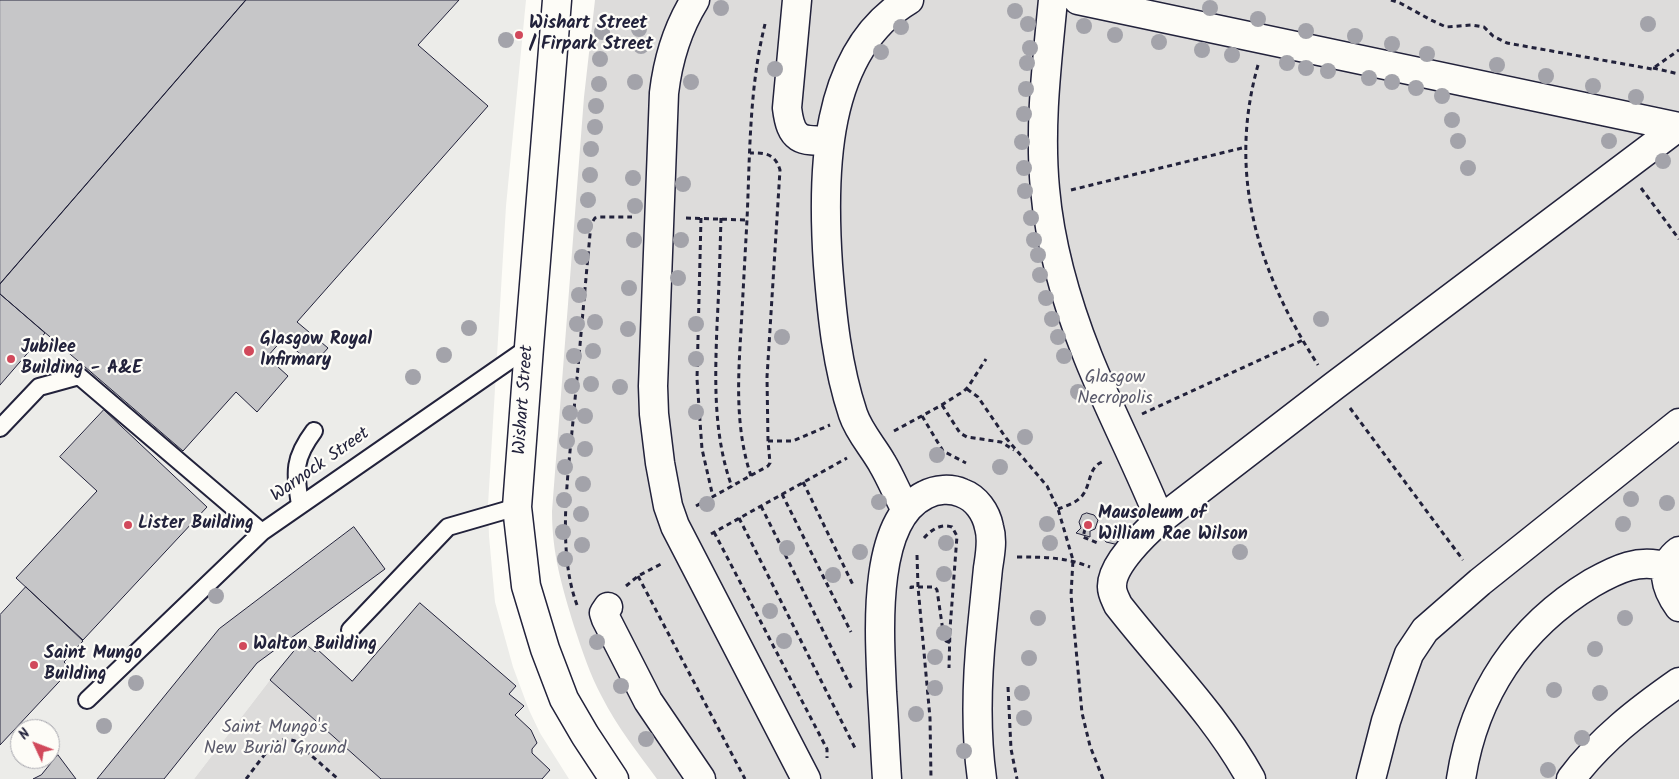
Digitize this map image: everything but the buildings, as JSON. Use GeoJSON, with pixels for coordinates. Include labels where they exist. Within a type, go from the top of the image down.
{"type":"FeatureCollection","features":[{"type":"Feature","properties":{"kind":"street","name":"Wishart Street"},"geometry":{"type":"LineString","coordinates":[[557,0],[517,507],[526,586],[545,649],[564,699],[614,779]]}},
{"type":"Feature","properties":{"kind":"street"},"geometry":{"type":"LineString","coordinates":[[696,0],[685,18],[671,54],[664,93],[653,386],[658,449],[668,506],[683,544],[806,779]]}},
{"type":"Feature","properties":{"kind":"street"},"geometry":{"type":"LineString","coordinates":[[797,0],[787,108],[790,125],[799,138],[811,142],[830,140]]}},
{"type":"Feature","properties":{"kind":"street"},"geometry":{"type":"LineString","coordinates":[[906,510],[882,462],[869,444],[853,415],[840,364],[831,311],[826,187],[830,140],[845,79],[863,44],[887,16],[909,0]]}},
{"type":"Feature","properties":{"kind":"street"},"geometry":{"type":"LineString","coordinates":[[1053,0],[1042,138],[1046,196],[1052,235],[1065,288],[1088,357],[1160,520]]}},
{"type":"Feature","properties":{"kind":"street"},"geometry":{"type":"LineString","coordinates":[[1078,0],[1679,127]]}},
{"type":"Feature","properties":{"kind":"street"},"geometry":{"type":"LineString","coordinates":[[1251,779],[1242,761],[1201,705],[1118,605],[1113,595],[1112,587],[1113,578],[1120,562],[1146,532],[1160,520],[1334,386],[1679,127]]}},
{"type":"Feature","properties":{"kind":"street"},"geometry":{"type":"LineString","coordinates":[[1371,779],[1389,713],[1409,654],[1425,630],[1480,582],[1679,423]]}},
{"type":"Feature","properties":{"kind":"street"},"geometry":{"type":"LineString","coordinates":[[886,779],[881,657],[881,591],[889,548],[900,519],[913,502],[929,493],[948,490],[959,491],[969,495],[982,510],[990,528],[991,538],[980,642],[978,711],[982,779]]}},
{"type":"Feature","properties":{"kind":"street"},"geometry":{"type":"LineString","coordinates":[[1673,559],[1665,576],[1671,594],[1679,606]]}},
{"type":"Feature","properties":{"kind":"street"},"geometry":{"type":"LineString","coordinates":[[1461,779],[1472,732],[1488,694],[1507,660],[1536,626],[1568,599],[1604,576],[1625,567],[1645,562],[1673,559]]}},
{"type":"Feature","properties":{"kind":"street"},"geometry":{"type":"LineString","coordinates":[[608,606],[604,613],[606,619],[648,701],[701,779]]}},
{"type":"Feature","properties":{"kind":"street"},"geometry":{"type":"LineString","coordinates":[[1572,779],[1586,759],[1620,727],[1679,682]]}},
{"type":"Feature","properties":{"kind":"lane","name":"Warnock Street"},"geometry":{"type":"LineString","coordinates":[[87,700],[262,532],[529,346]]}},
{"type":"Feature","properties":{"kind":"lane"},"geometry":{"type":"LineString","coordinates":[[0,428],[39,387],[79,376],[262,532]]}},
{"type":"Feature","properties":{"kind":"lane"},"geometry":{"type":"LineString","coordinates":[[300,505],[296,468],[302,446],[314,431]]}},
{"type":"Feature","properties":{"kind":"lane"},"geometry":{"type":"LineString","coordinates":[[350,630],[448,527],[517,507]]}},
{"type":"Feature","properties":{"kind":"path"},"geometry":{"type":"LineString","coordinates":[[1391,0],[1446,27],[1472,25],[1484,27],[1493,36],[1507,43],[1679,74]]}},
{"type":"Feature","properties":{"kind":"path"},"geometry":{"type":"LineString","coordinates":[[751,476],[741,440],[738,398],[754,79],[766,19]]}},
{"type":"Feature","properties":{"kind":"path"},"geometry":{"type":"LineString","coordinates":[[1266,41],[1252,87],[1247,119],[1246,147],[1247,187],[1252,217],[1262,255],[1277,290],[1303,340],[1321,369],[1480,582]]}},
{"type":"Feature","properties":{"kind":"path"},"geometry":{"type":"LineString","coordinates":[[1653,68],[1679,50]]}},
{"type":"Feature","properties":{"kind":"path"},"geometry":{"type":"LineString","coordinates":[[1046,196],[1246,147]]}},
{"type":"Feature","properties":{"kind":"path"},"geometry":{"type":"LineString","coordinates":[[699,504],[751,476],[770,463],[767,377],[780,170],[778,163],[765,152],[750,153]]}},
{"type":"Feature","properties":{"kind":"path"},"geometry":{"type":"LineString","coordinates":[[1625,168],[1679,240]]}},
{"type":"Feature","properties":{"kind":"path"},"geometry":{"type":"LineString","coordinates":[[578,607],[572,588],[566,545],[567,481],[591,224],[595,218],[599,217],[640,217]]}},
{"type":"Feature","properties":{"kind":"path"},"geometry":{"type":"LineString","coordinates":[[696,218],[747,220]]}},
{"type":"Feature","properties":{"kind":"path"},"geometry":{"type":"LineString","coordinates":[[701,218],[697,379],[702,449],[713,497]]}},
{"type":"Feature","properties":{"kind":"path"},"geometry":{"type":"LineString","coordinates":[[721,218],[716,407],[722,450],[732,486]]}},
{"type":"Feature","properties":{"kind":"path"},"geometry":{"type":"LineString","coordinates":[[1118,424],[1303,340]]}},
{"type":"Feature","properties":{"kind":"path"},"geometry":{"type":"LineString","coordinates":[[892,432],[942,405],[966,389],[986,359]]}},
{"type":"Feature","properties":{"kind":"path"},"geometry":{"type":"LineString","coordinates":[[966,389],[978,397],[1018,452],[1047,486],[1058,509],[1073,560],[1071,595],[1079,693],[1085,729],[1103,779]]}},
{"type":"Feature","properties":{"kind":"path"},"geometry":{"type":"LineString","coordinates":[[942,405],[960,433],[967,437],[1001,442],[1018,452]]}},
{"type":"Feature","properties":{"kind":"path"},"geometry":{"type":"LineString","coordinates":[[768,441],[793,441],[853,415]]}},
{"type":"Feature","properties":{"kind":"path"},"geometry":{"type":"LineString","coordinates":[[1058,509],[1081,497],[1086,490],[1093,468],[1101,462],[1132,454]]}},
{"type":"Feature","properties":{"kind":"path"},"geometry":{"type":"LineString","coordinates":[[827,470],[714,532],[827,749]]}},
{"type":"Feature","properties":{"kind":"path"},"geometry":{"type":"LineString","coordinates":[[803,482],[858,596]]}},
{"type":"Feature","properties":{"kind":"path"},"geometry":{"type":"LineString","coordinates":[[782,494],[853,635]]}},
{"type":"Feature","properties":{"kind":"path"},"geometry":{"type":"LineString","coordinates":[[761,506],[854,693]]}},
{"type":"Feature","properties":{"kind":"path"},"geometry":{"type":"LineString","coordinates":[[739,518],[860,757]]}},
{"type":"Feature","properties":{"kind":"path"},"geometry":{"type":"LineString","coordinates":[[922,540],[941,526],[948,525],[956,530],[958,540],[949,643],[949,673]]}},
{"type":"Feature","properties":{"kind":"path"},"geometry":{"type":"LineString","coordinates":[[1083,536],[1085,529]]}},
{"type":"Feature","properties":{"kind":"path"},"geometry":{"type":"LineString","coordinates":[[918,548],[918,587],[927,677],[931,779]]}},
{"type":"Feature","properties":{"kind":"path"},"geometry":{"type":"LineString","coordinates":[[1012,556],[1073,560]]}},
{"type":"Feature","properties":{"kind":"path"},"geometry":{"type":"LineString","coordinates":[[662,564],[638,576],[745,779]]}},
{"type":"Feature","properties":{"kind":"path"},"geometry":{"type":"LineString","coordinates":[[911,587],[932,586],[936,590],[944,638],[949,643],[980,642]]}},
{"type":"Feature","properties":{"kind":"path"},"geometry":{"type":"LineString","coordinates":[[246,779],[274,745],[288,739],[294,741],[338,779]]}},
{"type":"Feature","properties":{"kind":"shaded area","name":"Glasgow Royal Infirmary"},"geometry":{"type":"Polygon","coordinates":[[[0,0],[526,0],[506,206],[488,505],[489,536],[495,602],[513,667],[540,733],[569,779],[381,779],[270,680],[194,779],[0,779],[0,0]]]}},
{"type":"Feature","properties":{"kind":"green space","name":"Glasgow Necropolis"},"geometry":{"type":"Polygon","coordinates":[[[595,0],[1679,0],[1679,779],[657,779],[614,719],[590,671],[574,626],[562,583],[552,527],[584,97],[595,0]]]}},
{"type":"Feature","properties":{"kind":"green space","name":"Saint Mungo's New Burial Ground"},"geometry":{"type":"Polygon","coordinates":[[[270,680],[273,683],[381,779],[194,779],[270,680]]]}},
{"type":"Feature","properties":{"kind":"place","name":"Wishart Street / Firpark Street"},"geometry":{"type":"Point","coordinates":[519,35]}},
{"type":"Feature","properties":{"kind":"place","name":"Glasgow Royal Infirmary"},"geometry":{"type":"Point","coordinates":[249,351]}},
{"type":"Feature","properties":{"kind":"place","name":"Jubilee Building - A&E"},"geometry":{"type":"Point","coordinates":[11,359]}},
{"type":"Feature","properties":{"kind":"place","name":"Lister Building"},"geometry":{"type":"Point","coordinates":[128,525]}},
{"type":"Feature","properties":{"kind":"place","name":"Mausoleum of William Rae Wilson"},"geometry":{"type":"Point","coordinates":[1088,525]}},
{"type":"Feature","properties":{"kind":"place","name":"Walton Building"},"geometry":{"type":"Point","coordinates":[243,646]}},
{"type":"Feature","properties":{"kind":"place","name":"Saint Mungo Building"},"geometry":{"type":"Point","coordinates":[34,665]}}]}
